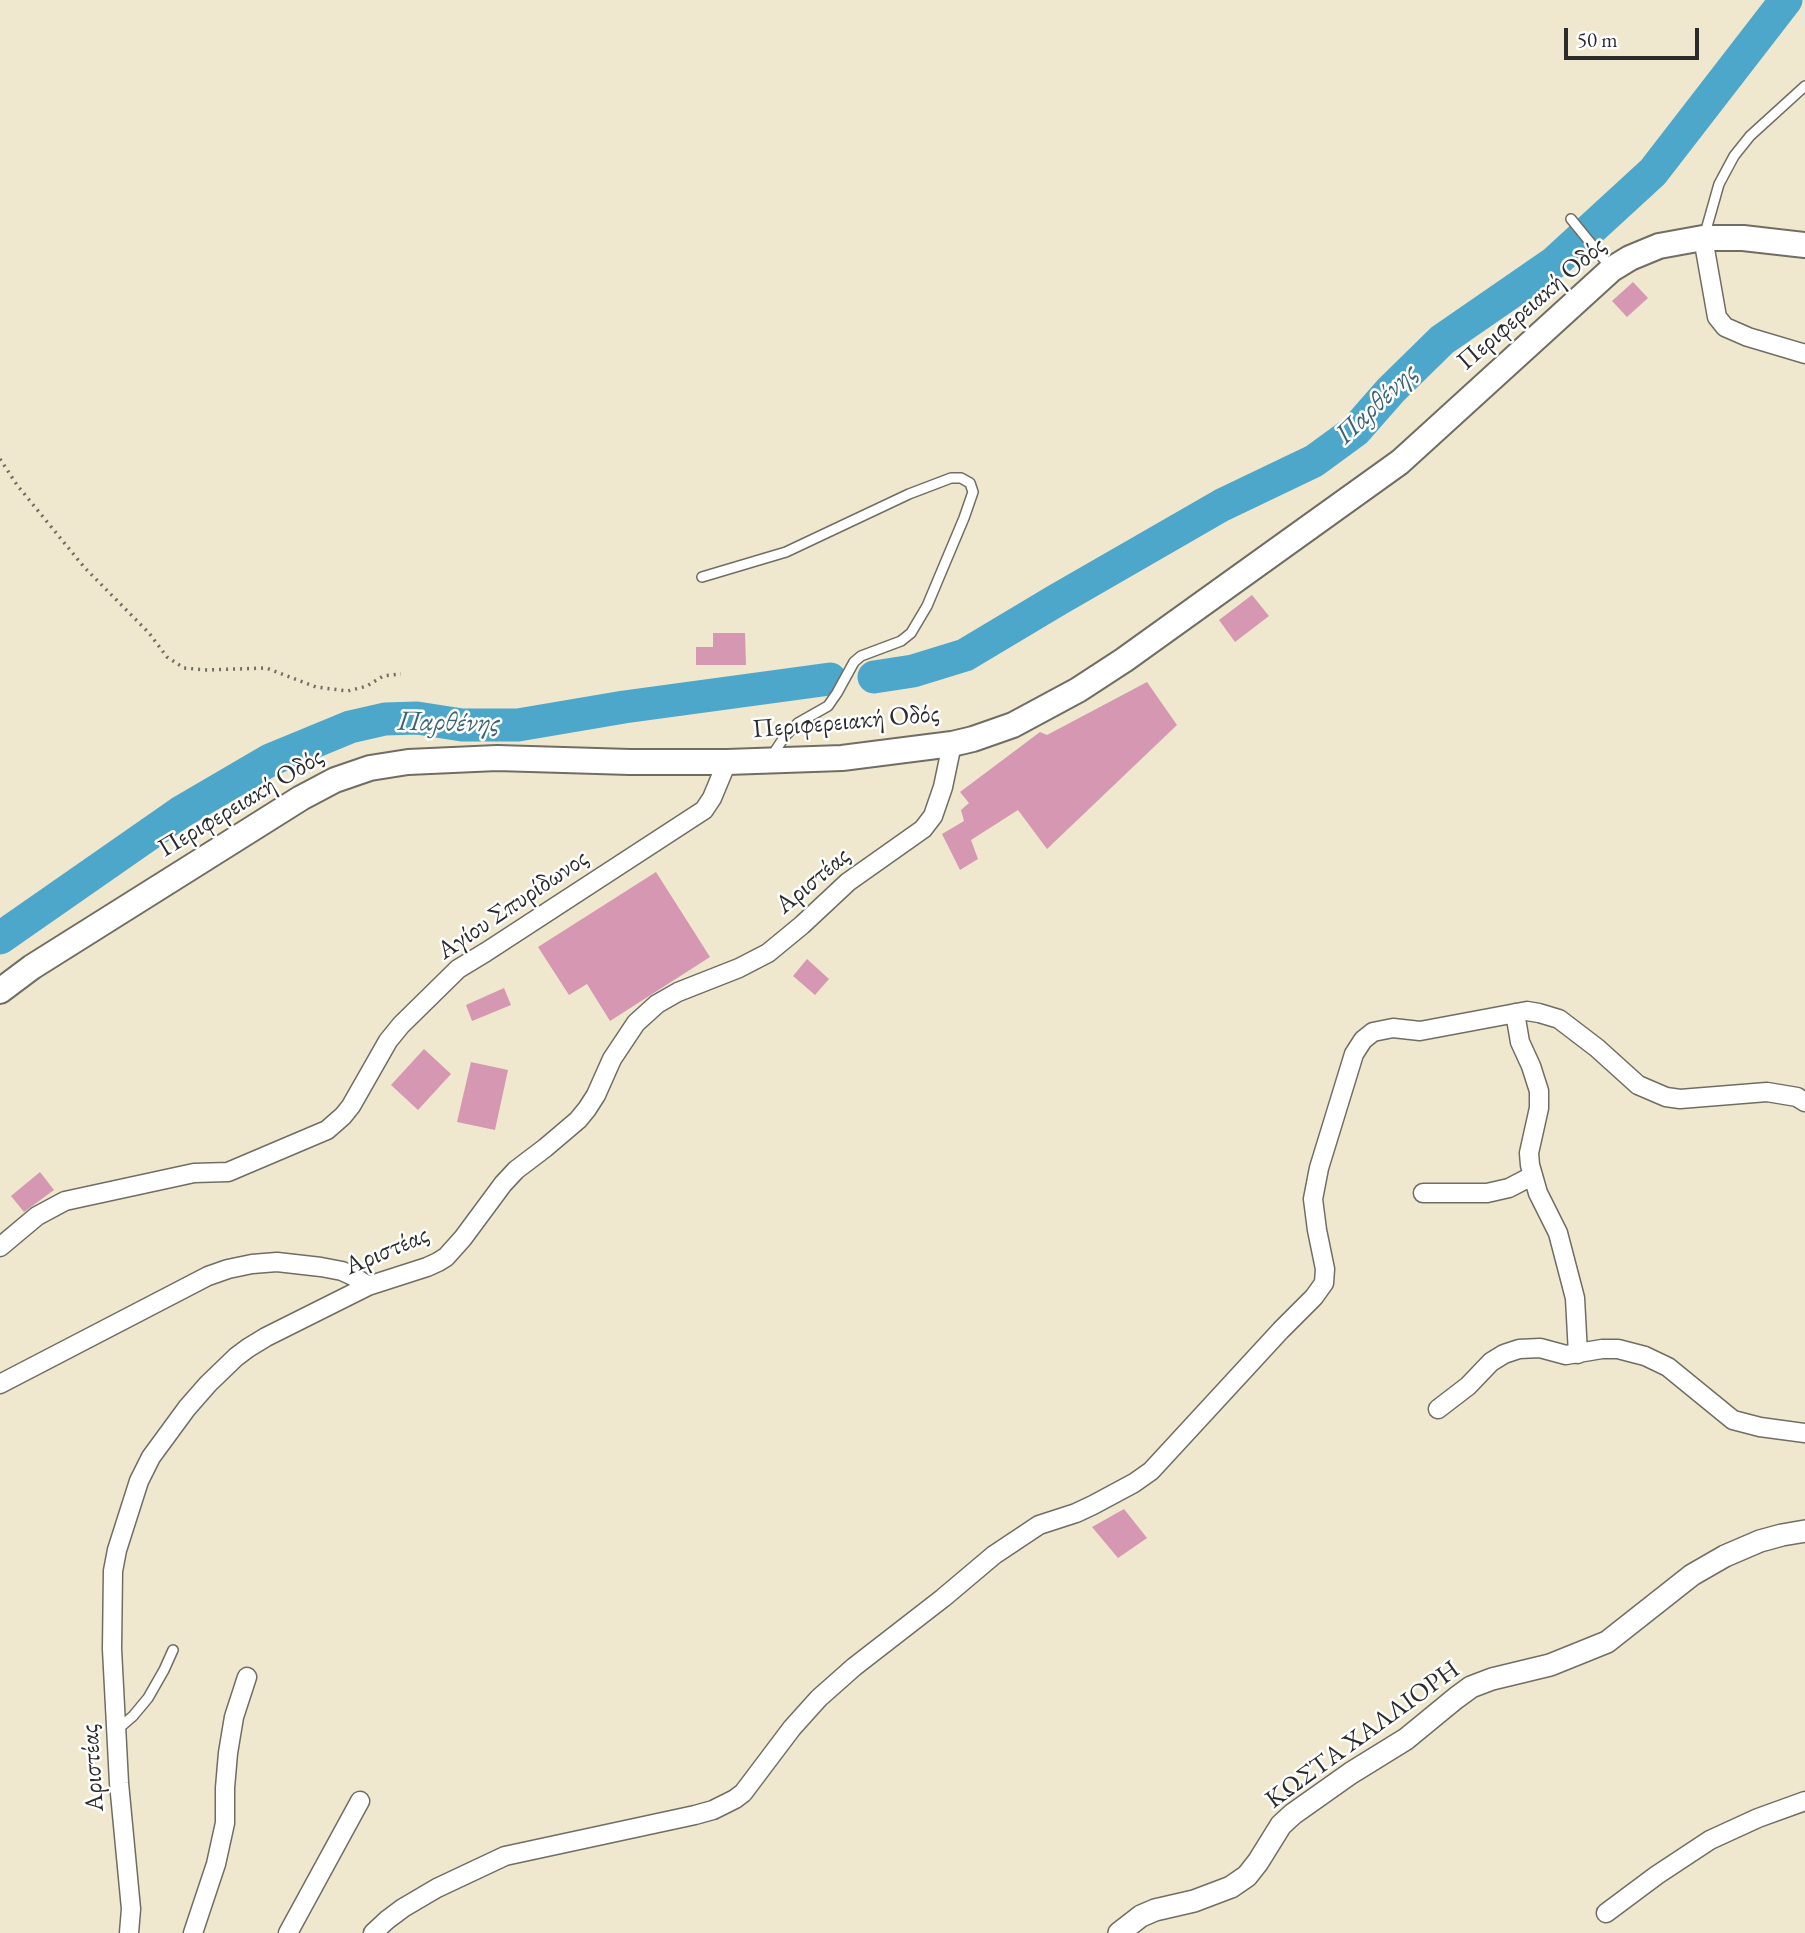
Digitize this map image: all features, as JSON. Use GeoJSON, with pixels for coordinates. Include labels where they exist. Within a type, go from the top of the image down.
{"type":"FeatureCollection","features":[{"type":"Feature","properties":{"kind":"main road","name":"Περιφερειακή Οδός"},"geometry":{"type":"LineString","coordinates":[[0,990],[291,803],[318,787],[370,768],[408,762],[497,758],[727,762],[842,758],[953,744],[1013,725],[1078,690],[1400,462],[1605,260],[1703,238],[1743,238],[1805,245]]}},
{"type":"Feature","properties":{"kind":"street"},"geometry":{"type":"LineString","coordinates":[[1703,238],[1717,317],[1725,327],[1748,337],[1805,354]]}},
{"type":"Feature","properties":{"kind":"street","name":"Αριστέας"},"geometry":{"type":"LineString","coordinates":[[129,1933],[131,1909],[119,1783],[112,1649],[113,1572],[117,1550],[139,1482],[151,1457],[199,1394],[236,1357],[266,1337],[368,1286],[438,1262],[453,1250],[516,1170],[587,1110],[623,1039],[657,1004],[678,992],[739,968],[768,953],[848,882],[923,829],[933,816],[953,744]]}},
{"type":"Feature","properties":{"kind":"street","name":"Αγίου Σπυρίδωνος"},"geometry":{"type":"LineString","coordinates":[[0,1247],[37,1216],[65,1201],[194,1173],[229,1172],[327,1130],[351,1106],[394,1033],[458,969],[704,810],[727,762]]}},
{"type":"Feature","properties":{"kind":"street"},"geometry":{"type":"LineString","coordinates":[[373,1933],[403,1908],[437,1888],[505,1856],[695,1815],[735,1799],[743,1793],[792,1728],[819,1698],[994,1555],[1039,1525],[1076,1513],[1143,1478],[1314,1297],[1324,1283],[1325,1269],[1313,1199],[1318,1168],[1354,1054],[1358,1046],[1373,1032],[1384,1028],[1420,1031],[1527,1011],[1559,1019],[1638,1084],[1666,1097],[1679,1099],[1767,1092],[1797,1097],[1805,1102]]}},
{"type":"Feature","properties":{"kind":"street"},"geometry":{"type":"LineString","coordinates":[[1515,1013],[1520,1042],[1539,1091],[1539,1108],[1529,1153],[1532,1176],[1558,1233],[1575,1298],[1578,1354]]}},
{"type":"Feature","properties":{"kind":"street"},"geometry":{"type":"LineString","coordinates":[[1423,1193],[1488,1193],[1509,1188],[1532,1176]]}},
{"type":"Feature","properties":{"kind":"street"},"geometry":{"type":"LineString","coordinates":[[0,1384],[208,1276],[228,1269],[266,1262],[288,1263],[342,1271],[368,1286]]}},
{"type":"Feature","properties":{"kind":"street"},"geometry":{"type":"LineString","coordinates":[[1438,1409],[1468,1386],[1491,1362],[1518,1349],[1530,1347],[1558,1354],[1578,1354],[1609,1348],[1633,1352],[1668,1367],[1733,1420],[1805,1433]]}},
{"type":"Feature","properties":{"kind":"street","name":"ΚΩΣΤΑ ΧΑΛΛΙΟΡΗ"},"geometry":{"type":"LineString","coordinates":[[1119,1933],[1148,1913],[1194,1901],[1231,1887],[1247,1876],[1281,1825],[1293,1814],[1351,1773],[1406,1740],[1471,1687],[1550,1665],[1607,1642],[1692,1575],[1725,1556],[1760,1541],[1805,1531]]}},
{"type":"Feature","properties":{"kind":"street"},"geometry":{"type":"LineString","coordinates":[[193,1933],[216,1864],[225,1823],[228,1753],[234,1717],[247,1676]]}},
{"type":"Feature","properties":{"kind":"street"},"geometry":{"type":"LineString","coordinates":[[288,1933],[360,1801]]}},
{"type":"Feature","properties":{"kind":"street"},"geometry":{"type":"LineString","coordinates":[[1606,1913],[1710,1840],[1758,1818],[1805,1801]]}},
{"type":"Feature","properties":{"kind":"lane"},"geometry":{"type":"LineString","coordinates":[[1703,238],[1719,184],[1734,156],[1750,136],[1805,86]]}},
{"type":"Feature","properties":{"kind":"lane"},"geometry":{"type":"LineString","coordinates":[[1571,219],[1605,260]]}},
{"type":"Feature","properties":{"kind":"lane"},"geometry":{"type":"LineString","coordinates":[[702,577],[786,552],[909,494],[951,478],[961,478],[970,483],[973,492],[964,518],[911,634],[853,662],[838,693],[828,706],[798,723],[785,736],[770,759]]}},
{"type":"Feature","properties":{"kind":"lane"},"geometry":{"type":"LineString","coordinates":[[116,1731],[148,1698],[173,1650]]}},
{"type":"Feature","properties":{"kind":"path"},"geometry":{"type":"LineString","coordinates":[[0,459],[85,567],[149,633],[167,657],[184,668],[267,668],[316,687],[348,691],[367,686],[383,676],[401,674]]}},
{"type":"Feature","properties":{"kind":"building"},"geometry":{"type":"Polygon","coordinates":[[[1633,282],[1648,298],[1627,317],[1612,301],[1633,282]]]}},
{"type":"Feature","properties":{"kind":"building"},"geometry":{"type":"Polygon","coordinates":[[[1252,595],[1269,616],[1235,642],[1219,620],[1252,595]]]}},
{"type":"Feature","properties":{"kind":"building"},"geometry":{"type":"Polygon","coordinates":[[[713,633],[745,633],[746,665],[696,665],[696,647],[713,647],[713,633]]]}},
{"type":"Feature","properties":{"kind":"building"},"geometry":{"type":"Polygon","coordinates":[[[1147,682],[1177,725],[1047,849],[1018,810],[971,840],[978,859],[960,870],[942,834],[964,821],[961,810],[969,803],[960,792],[1040,732],[1047,735],[1147,682]]]}},
{"type":"Feature","properties":{"kind":"building"},"geometry":{"type":"Polygon","coordinates":[[[656,872],[710,957],[610,1021],[587,984],[569,995],[538,947],[656,872]]]}},
{"type":"Feature","properties":{"kind":"building"},"geometry":{"type":"Polygon","coordinates":[[[807,959],[829,979],[815,995],[793,976],[807,959]]]}},
{"type":"Feature","properties":{"kind":"building"},"geometry":{"type":"Polygon","coordinates":[[[504,988],[511,1005],[472,1021],[466,1005],[504,988]]]}},
{"type":"Feature","properties":{"kind":"building"},"geometry":{"type":"Polygon","coordinates":[[[424,1049],[451,1074],[418,1110],[391,1085],[424,1049]]]}},
{"type":"Feature","properties":{"kind":"building"},"geometry":{"type":"Polygon","coordinates":[[[471,1062],[508,1070],[495,1130],[457,1122],[471,1062]]]}},
{"type":"Feature","properties":{"kind":"building"},"geometry":{"type":"Polygon","coordinates":[[[40,1172],[54,1190],[24,1212],[11,1196],[40,1172]]]}},
{"type":"Feature","properties":{"kind":"building"},"geometry":{"type":"Polygon","coordinates":[[[1124,1509],[1147,1538],[1118,1558],[1092,1527],[1124,1509]]]}},
{"type":"Feature","properties":{"kind":"waterway","name":"Παρθένης"},"geometry":{"type":"LineString","coordinates":[[874,677],[913,671],[965,655],[1222,505],[1314,461],[1355,431],[1391,390],[1442,340],[1555,262],[1653,172],[1786,0]]}},
{"type":"Feature","properties":{"kind":"waterway","name":"Παρθένης"},"geometry":{"type":"LineString","coordinates":[[0,938],[181,812],[270,760],[350,727],[385,719],[417,718],[462,725],[518,725],[624,707],[830,679]]}}]}
